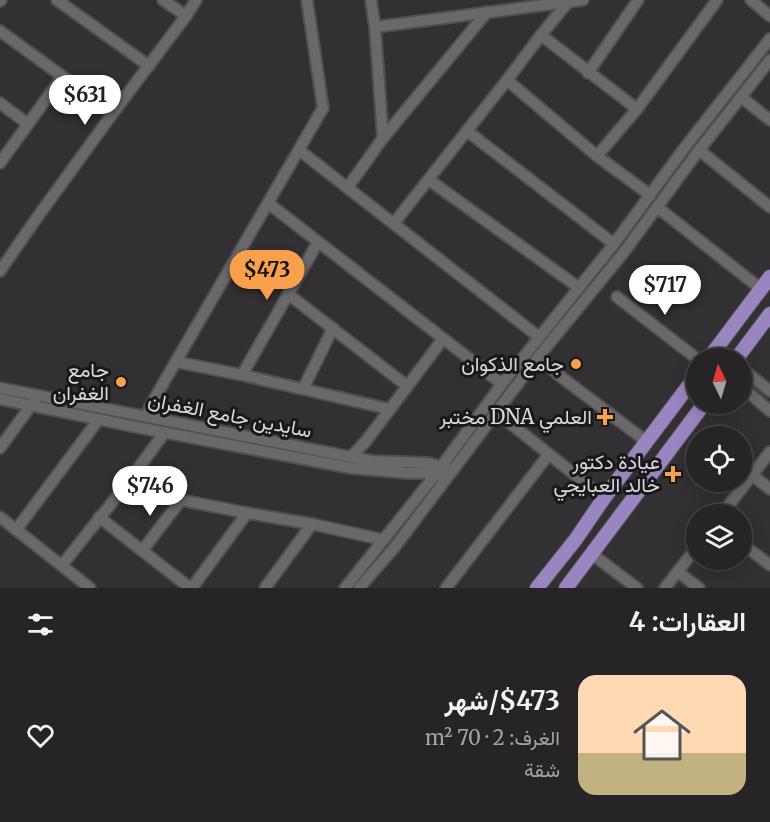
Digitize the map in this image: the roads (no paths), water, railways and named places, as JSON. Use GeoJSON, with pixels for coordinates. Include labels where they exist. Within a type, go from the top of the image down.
{"type":"FeatureCollection","features":[{"type":"Feature","properties":{"kind":"main road"},"geometry":{"type":"LineString","coordinates":[[717,348],[770,277]]}},
{"type":"Feature","properties":{"kind":"main road"},"geometry":{"type":"LineString","coordinates":[[744,348],[770,314]]}},
{"type":"Feature","properties":{"kind":"main road"},"geometry":{"type":"LineString","coordinates":[[539,587],[686,389]]}},
{"type":"Feature","properties":{"kind":"main road"},"geometry":{"type":"LineString","coordinates":[[566,588],[697,414]]}},
{"type":"Feature","properties":{"kind":"street"},"geometry":{"type":"LineString","coordinates":[[57,0],[149,66]]}},
{"type":"Feature","properties":{"kind":"street"},"geometry":{"type":"LineString","coordinates":[[164,0],[186,16]]}},
{"type":"Feature","properties":{"kind":"street"},"geometry":{"type":"LineString","coordinates":[[0,271],[4,258],[36,219],[196,0]]}},
{"type":"Feature","properties":{"kind":"street"},"geometry":{"type":"LineString","coordinates":[[146,416],[153,400],[323,108],[307,0]]}},
{"type":"Feature","properties":{"kind":"street"},"geometry":{"type":"LineString","coordinates":[[371,0],[384,138]]}},
{"type":"Feature","properties":{"kind":"street"},"geometry":{"type":"LineString","coordinates":[[375,27],[583,0]]}},
{"type":"Feature","properties":{"kind":"street"},"geometry":{"type":"LineString","coordinates":[[588,73],[638,0]]}},
{"type":"Feature","properties":{"kind":"street"},"geometry":{"type":"LineString","coordinates":[[597,156],[637,109],[717,0]]}},
{"type":"Feature","properties":{"kind":"street"},"geometry":{"type":"LineString","coordinates":[[750,0],[770,16]]}},
{"type":"Feature","properties":{"kind":"street"},"geometry":{"type":"LineString","coordinates":[[394,223],[568,2]]}},
{"type":"Feature","properties":{"kind":"street"},"geometry":{"type":"LineString","coordinates":[[348,188],[384,138],[487,12]]}},
{"type":"Feature","properties":{"kind":"street"},"geometry":{"type":"LineString","coordinates":[[0,31],[113,113]]}},
{"type":"Feature","properties":{"kind":"street"},"geometry":{"type":"LineString","coordinates":[[541,35],[637,109]]}},
{"type":"Feature","properties":{"kind":"street"},"geometry":{"type":"LineString","coordinates":[[345,588],[496,412],[538,357],[578,287],[614,244],[686,146],[770,39]]}},
{"type":"Feature","properties":{"kind":"street"},"geometry":{"type":"LineString","coordinates":[[362,587],[394,548],[502,384],[539,337],[562,317],[624,252],[699,150],[770,60]]}},
{"type":"Feature","properties":{"kind":"street"},"geometry":{"type":"LineString","coordinates":[[0,163],[62,77]]}},
{"type":"Feature","properties":{"kind":"street"},"geometry":{"type":"LineString","coordinates":[[507,80],[597,156],[650,195]]}},
{"type":"Feature","properties":{"kind":"street"},"geometry":{"type":"LineString","coordinates":[[741,97],[770,120]]}},
{"type":"Feature","properties":{"kind":"street"},"geometry":{"type":"LineString","coordinates":[[0,103],[28,124]]}},
{"type":"Feature","properties":{"kind":"street"},"geometry":{"type":"LineString","coordinates":[[467,132],[614,244]]}},
{"type":"Feature","properties":{"kind":"street"},"geometry":{"type":"LineString","coordinates":[[299,150],[539,337]]}},
{"type":"Feature","properties":{"kind":"street"},"geometry":{"type":"LineString","coordinates":[[699,150],[770,207]]}},
{"type":"Feature","properties":{"kind":"street"},"geometry":{"type":"LineString","coordinates":[[429,180],[578,287]]}},
{"type":"Feature","properties":{"kind":"street"},"geometry":{"type":"LineString","coordinates":[[268,203],[502,384]]}},
{"type":"Feature","properties":{"kind":"street"},"geometry":{"type":"LineString","coordinates":[[657,207],[761,289]]}},
{"type":"Feature","properties":{"kind":"street"},"geometry":{"type":"LineString","coordinates":[[242,375],[318,242]]}},
{"type":"Feature","properties":{"kind":"street"},"geometry":{"type":"LineString","coordinates":[[288,294],[407,386]]}},
{"type":"Feature","properties":{"kind":"street"},"geometry":{"type":"LineString","coordinates":[[617,297],[686,350]]}},
{"type":"Feature","properties":{"kind":"street"},"geometry":{"type":"LineString","coordinates":[[303,389],[333,328]]}},
{"type":"Feature","properties":{"kind":"street"},"geometry":{"type":"LineString","coordinates":[[351,457],[366,441],[443,339]]}},
{"type":"Feature","properties":{"kind":"street"},"geometry":{"type":"LineString","coordinates":[[538,357],[647,442]]}},
{"type":"Feature","properties":{"kind":"street"},"geometry":{"type":"LineString","coordinates":[[177,362],[389,408]]}},
{"type":"Feature","properties":{"kind":"street"},"geometry":{"type":"LineString","coordinates":[[752,377],[770,391]]}},
{"type":"Feature","properties":{"kind":"street","name":"سايدين جامع الغفران"},"geometry":{"type":"LineString","coordinates":[[0,388],[99,419],[351,468],[407,473],[444,473]]}},
{"type":"Feature","properties":{"kind":"street"},"geometry":{"type":"LineString","coordinates":[[752,395],[770,411]]}},
{"type":"Feature","properties":{"kind":"street","name":"سايدين جامع الغفران"},"geometry":{"type":"LineString","coordinates":[[0,399],[34,400],[146,416],[372,461],[428,462],[444,473]]}},
{"type":"Feature","properties":{"kind":"street"},"geometry":{"type":"LineString","coordinates":[[0,448],[34,400]]}},
{"type":"Feature","properties":{"kind":"street"},"geometry":{"type":"LineString","coordinates":[[496,412],[604,498]]}},
{"type":"Feature","properties":{"kind":"street"},"geometry":{"type":"LineString","coordinates":[[16,530],[99,419]]}},
{"type":"Feature","properties":{"kind":"street"},"geometry":{"type":"LineString","coordinates":[[62,565],[165,432]]}},
{"type":"Feature","properties":{"kind":"street"},"geometry":{"type":"LineString","coordinates":[[770,452],[752,475],[770,489]]}},
{"type":"Feature","properties":{"kind":"street"},"geometry":{"type":"LineString","coordinates":[[446,588],[549,454]]}},
{"type":"Feature","properties":{"kind":"street"},"geometry":{"type":"LineString","coordinates":[[126,485],[181,500],[384,540]]}},
{"type":"Feature","properties":{"kind":"street"},"geometry":{"type":"LineString","coordinates":[[730,504],[739,492]]}},
{"type":"Feature","properties":{"kind":"street"},"geometry":{"type":"LineString","coordinates":[[142,551],[181,500]]}},
{"type":"Feature","properties":{"kind":"street"},"geometry":{"type":"LineString","coordinates":[[99,517],[191,588],[247,513]]}},
{"type":"Feature","properties":{"kind":"street"},"geometry":{"type":"LineString","coordinates":[[0,517],[90,588]]}},
{"type":"Feature","properties":{"kind":"street"},"geometry":{"type":"LineString","coordinates":[[265,588],[312,525]]}},
{"type":"Feature","properties":{"kind":"street"},"geometry":{"type":"LineString","coordinates":[[752,551],[770,565]]}},
{"type":"Feature","properties":{"kind":"street"},"geometry":{"type":"LineString","coordinates":[[592,554],[637,588]]}},
{"type":"Feature","properties":{"kind":"street"},"geometry":{"type":"LineString","coordinates":[[665,588],[686,561]]}},
{"type":"Feature","properties":{"kind":"street"},"geometry":{"type":"LineString","coordinates":[[678,572],[699,588]]}},
{"type":"Feature","properties":{"kind":"place","name":"جامع الذكوان"},"geometry":{"type":"Point","coordinates":[576,364]}},
{"type":"Feature","properties":{"kind":"place","name":"جامع الغفران"},"geometry":{"type":"Point","coordinates":[121,382]}},
{"type":"Feature","properties":{"kind":"place","name":"مختبر DNA العلمي"},"geometry":{"type":"Point","coordinates":[605,417]}},
{"type":"Feature","properties":{"kind":"place","name":"عيادة دكتور خالد العبايجي"},"geometry":{"type":"Point","coordinates":[673,474]}}]}
